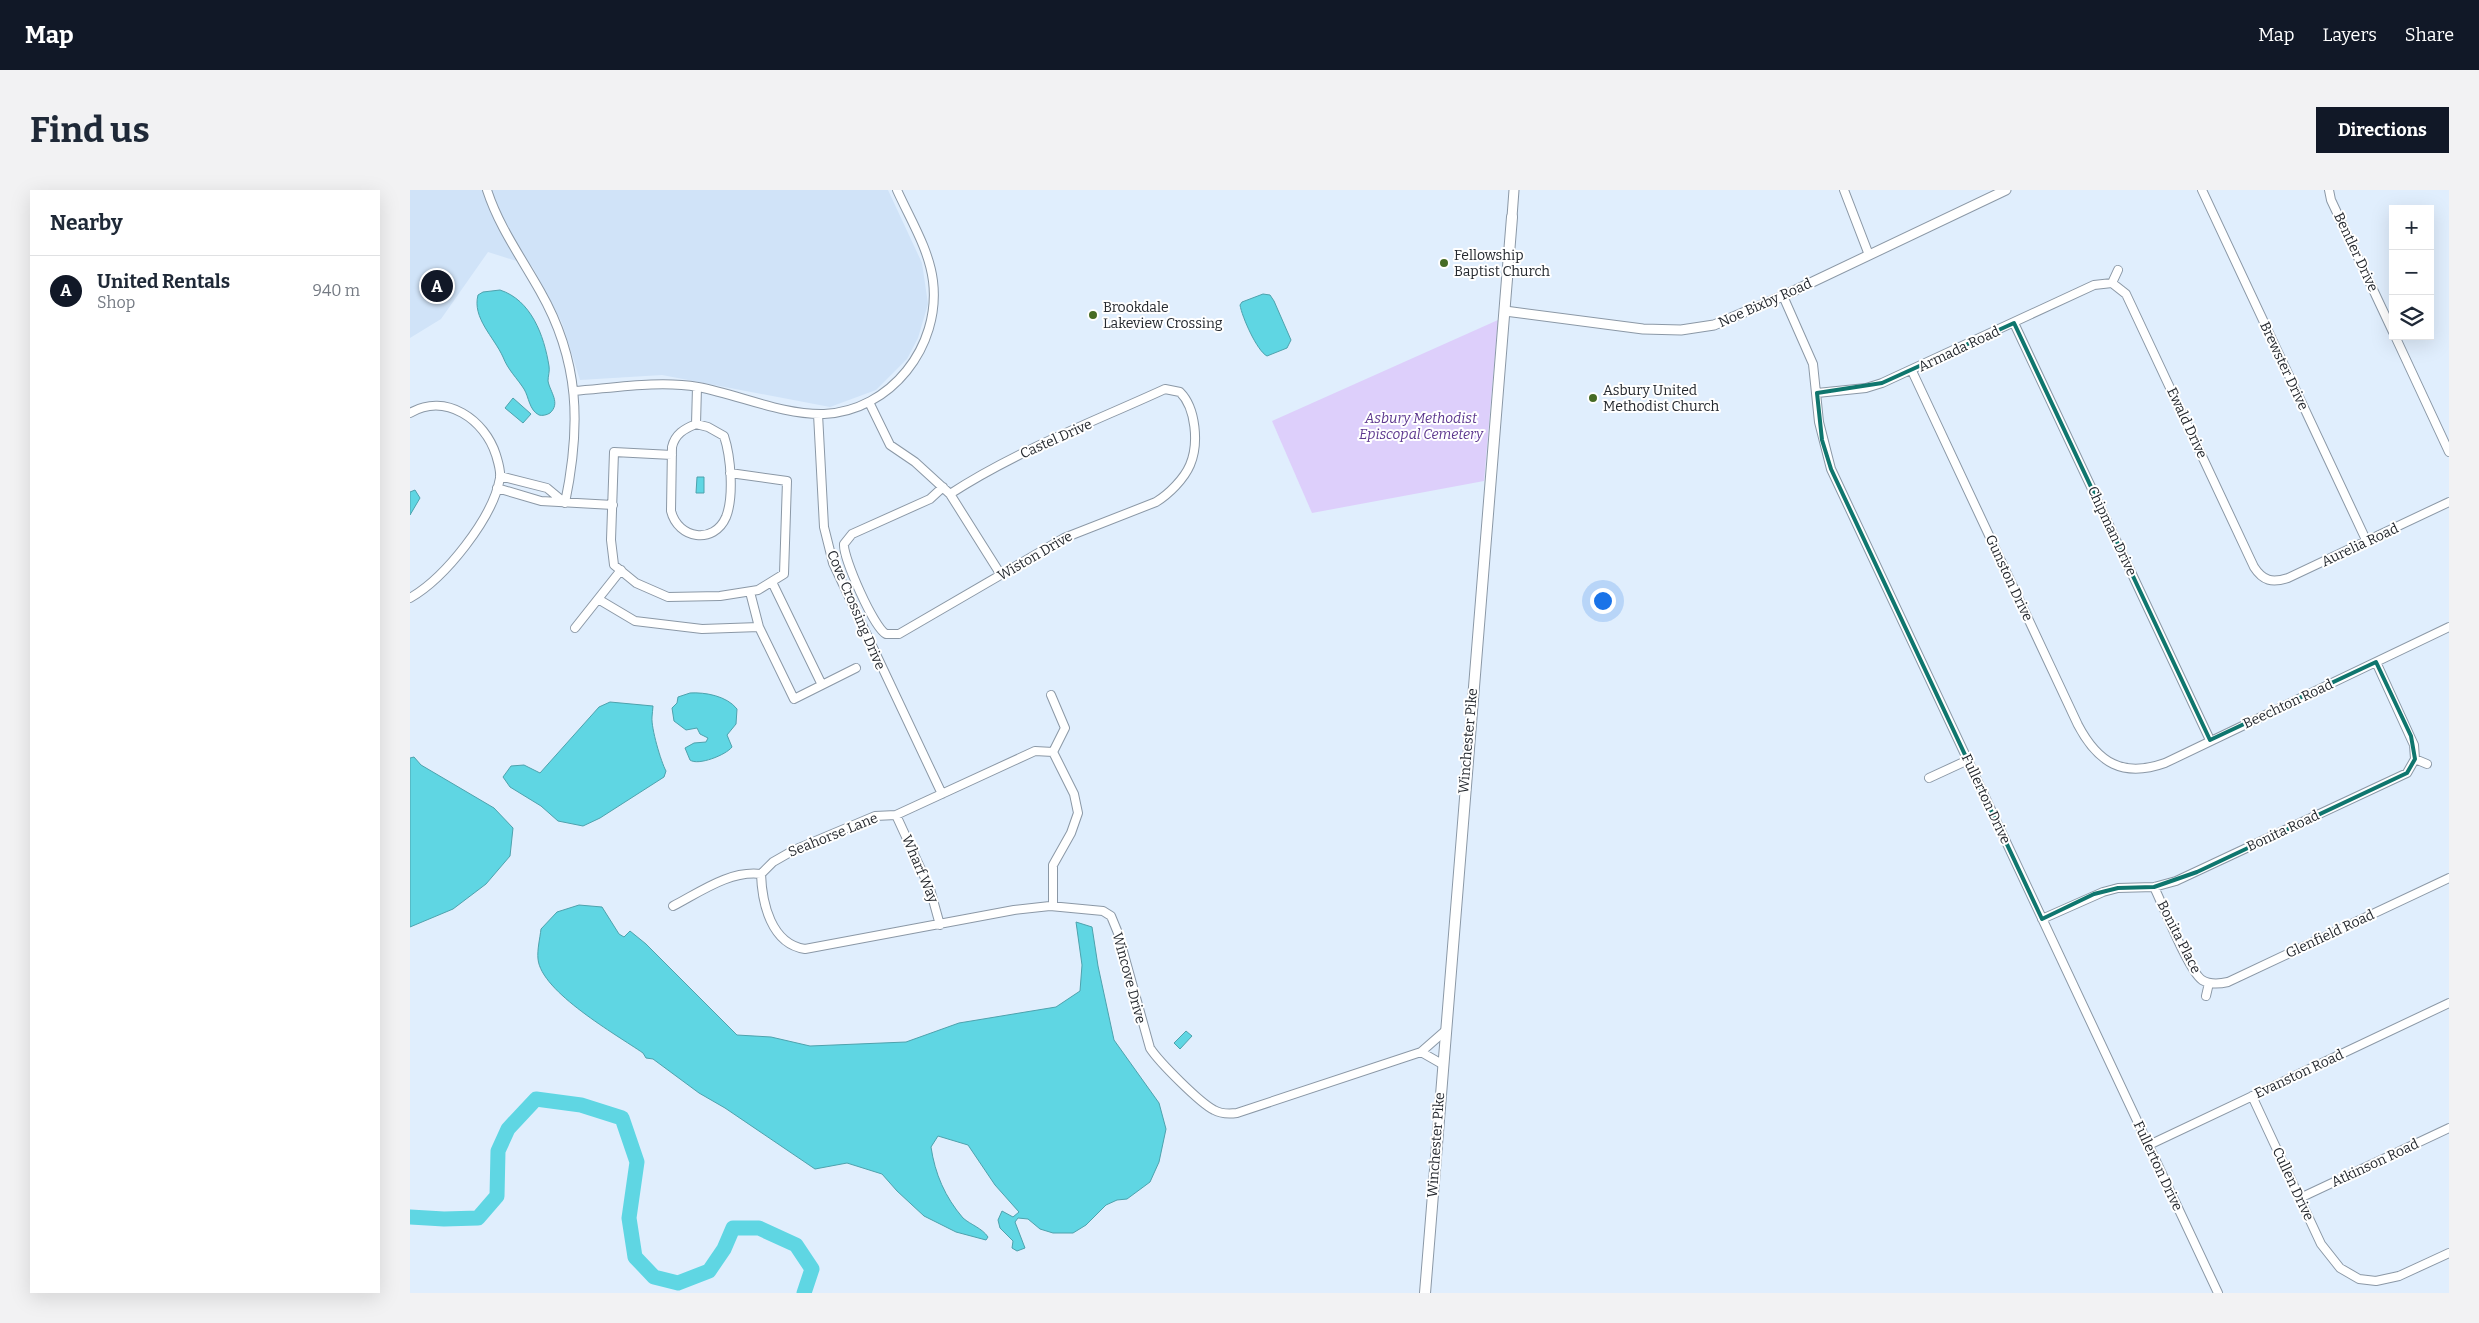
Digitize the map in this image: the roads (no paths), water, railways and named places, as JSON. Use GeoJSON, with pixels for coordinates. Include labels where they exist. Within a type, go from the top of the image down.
{"type":"FeatureCollection","features":[{"type":"Feature","properties":{"kind":"main road","name":"Winchester Pike"},"geometry":{"type":"LineString","coordinates":[[1425,1293],[1442,1064],[1512,217]]}},
{"type":"Feature","properties":{"kind":"street"},"geometry":{"type":"LineString","coordinates":[[487,190],[500,225],[540,291],[556,323],[574,391],[576,428],[573,464],[565,504]]}},
{"type":"Feature","properties":{"kind":"street"},"geometry":{"type":"LineString","coordinates":[[574,391],[633,386],[697,387],[802,413],[818,414],[842,411],[869,402],[906,373],[922,349],[929,330],[934,306],[930,268],[897,190]]}},
{"type":"Feature","properties":{"kind":"street","name":"Winchester Pike"},"geometry":{"type":"LineString","coordinates":[[1512,217],[1514,190]]}},
{"type":"Feature","properties":{"kind":"street"},"geometry":{"type":"LineString","coordinates":[[1844,190],[1869,255]]}},
{"type":"Feature","properties":{"kind":"street","name":"Noe Bixby Road"},"geometry":{"type":"LineString","coordinates":[[1505,311],[1643,329],[1681,330],[1714,325],[1783,296],[2006,190]]}},
{"type":"Feature","properties":{"kind":"street","name":"Brewster Drive"},"geometry":{"type":"LineString","coordinates":[[2202,190],[2367,542]]}},
{"type":"Feature","properties":{"kind":"street","name":"Bentler Drive"},"geometry":{"type":"LineString","coordinates":[[2329,190],[2331,200],[2389,323]]}},
{"type":"Feature","properties":{"kind":"street"},"geometry":{"type":"LineString","coordinates":[[2112,283],[2118,270]]}},
{"type":"Feature","properties":{"kind":"street","name":"Armada Road"},"geometry":{"type":"LineString","coordinates":[[1817,392],[1866,388],[1912,371],[2094,285],[2112,283]]}},
{"type":"Feature","properties":{"kind":"street","name":"Ewald Drive"},"geometry":{"type":"LineString","coordinates":[[2112,283],[2126,294],[2254,566],[2267,584]]}},
{"type":"Feature","properties":{"kind":"street","name":"Fullerton Drive"},"geometry":{"type":"LineString","coordinates":[[1783,296],[1813,364],[1820,431],[1831,469],[2218,1293]]}},
{"type":"Feature","properties":{"kind":"street","name":"Chipman Drive"},"geometry":{"type":"LineString","coordinates":[[2014,323],[2210,740]]}},
{"type":"Feature","properties":{"kind":"street"},"geometry":{"type":"LineString","coordinates":[[2397,340],[2449,452]]}},
{"type":"Feature","properties":{"kind":"street","name":"Gunston Drive"},"geometry":{"type":"LineString","coordinates":[[1912,371],[2086,740],[2102,758],[2124,768]]}},
{"type":"Feature","properties":{"kind":"street"},"geometry":{"type":"LineString","coordinates":[[696,424],[697,387]]}},
{"type":"Feature","properties":{"kind":"street","name":"Castel Drive"},"geometry":{"type":"LineString","coordinates":[[950,494],[975,477],[1009,460],[1165,389]]}},
{"type":"Feature","properties":{"kind":"street","name":"Wiston Drive"},"geometry":{"type":"LineString","coordinates":[[943,487],[930,499],[852,534],[846,540],[845,555],[882,632],[896,635],[1064,538],[1156,502],[1171,490],[1190,466],[1194,436],[1192,412],[1185,397],[1175,390],[1165,389]]}},
{"type":"Feature","properties":{"kind":"street"},"geometry":{"type":"LineString","coordinates":[[869,402],[890,445],[915,462],[950,494],[1001,575]]}},
{"type":"Feature","properties":{"kind":"street"},"geometry":{"type":"LineString","coordinates":[[410,413],[428,406],[450,408],[474,419],[490,438],[500,476],[497,488],[470,540],[443,573],[422,591],[410,598]]}},
{"type":"Feature","properties":{"kind":"street","name":"Cove Crossing Drive"},"geometry":{"type":"LineString","coordinates":[[818,414],[824,527],[833,563],[942,794]]}},
{"type":"Feature","properties":{"kind":"street"},"geometry":{"type":"LineString","coordinates":[[696,424],[708,427],[724,436],[730,473],[729,504],[726,518],[719,527],[702,536],[682,531],[671,512],[674,439],[688,427],[696,424]]}},
{"type":"Feature","properties":{"kind":"street"},"geometry":{"type":"LineString","coordinates":[[672,455],[614,452],[611,540],[614,565],[636,584],[668,597],[720,596],[750,592],[758,590],[784,574],[787,481],[730,473]]}},
{"type":"Feature","properties":{"kind":"street"},"geometry":{"type":"LineString","coordinates":[[500,476],[546,488],[565,504]]}},
{"type":"Feature","properties":{"kind":"street"},"geometry":{"type":"LineString","coordinates":[[497,488],[541,501],[565,504],[613,505]]}},
{"type":"Feature","properties":{"kind":"street","name":"Aurelia Road"},"geometry":{"type":"LineString","coordinates":[[2267,584],[2288,578],[2449,502]]}},
{"type":"Feature","properties":{"kind":"street"},"geometry":{"type":"LineString","coordinates":[[575,628],[621,570]]}},
{"type":"Feature","properties":{"kind":"street"},"geometry":{"type":"LineString","coordinates":[[772,582],[822,685]]}},
{"type":"Feature","properties":{"kind":"street"},"geometry":{"type":"LineString","coordinates":[[750,592],[759,626],[794,698],[856,668]]}},
{"type":"Feature","properties":{"kind":"street"},"geometry":{"type":"LineString","coordinates":[[598,599],[635,621],[702,628],[759,626]]}},
{"type":"Feature","properties":{"kind":"street","name":"Beechton Road"},"geometry":{"type":"LineString","coordinates":[[2124,768],[2145,769],[2156,766],[2449,627]]}},
{"type":"Feature","properties":{"kind":"street"},"geometry":{"type":"LineString","coordinates":[[2376,662],[2411,736],[2415,759],[2427,764]]}},
{"type":"Feature","properties":{"kind":"street"},"geometry":{"type":"LineString","coordinates":[[1051,695],[1065,728],[1053,752],[1074,794],[1078,813],[1071,833],[1053,865],[1053,906]]}},
{"type":"Feature","properties":{"kind":"street","name":"Seahorse Lane"},"geometry":{"type":"LineString","coordinates":[[761,874],[773,862],[801,847],[875,816],[896,815],[1036,751],[1053,752]]}},
{"type":"Feature","properties":{"kind":"street","name":"Bonita Road"},"geometry":{"type":"LineString","coordinates":[[2042,919],[2103,892],[2118,888],[2154,887],[2196,872],[2407,772],[2415,759]]}},
{"type":"Feature","properties":{"kind":"street"},"geometry":{"type":"LineString","coordinates":[[1929,778],[1968,760]]}},
{"type":"Feature","properties":{"kind":"street","name":"Wharf Way"},"geometry":{"type":"LineString","coordinates":[[896,815],[930,890],[940,924]]}},
{"type":"Feature","properties":{"kind":"street"},"geometry":{"type":"LineString","coordinates":[[673,906],[734,875],[748,872],[761,874]]}},
{"type":"Feature","properties":{"kind":"street","name":"Wincove Drive"},"geometry":{"type":"LineString","coordinates":[[761,874],[763,901],[773,923],[784,940],[800,948],[813,949],[1014,910],[1053,906],[1103,911],[1111,916],[1118,933],[1150,1048],[1159,1059],[1214,1111],[1237,1113],[1421,1052],[1445,1031]]}},
{"type":"Feature","properties":{"kind":"street","name":"Glenfield Road"},"geometry":{"type":"LineString","coordinates":[[2209,983],[2228,982],[2449,878]]}},
{"type":"Feature","properties":{"kind":"street","name":"Bonita Place"},"geometry":{"type":"LineString","coordinates":[[2154,887],[2195,972],[2209,983]]}},
{"type":"Feature","properties":{"kind":"street"},"geometry":{"type":"LineString","coordinates":[[2206,996],[2209,983]]}},
{"type":"Feature","properties":{"kind":"street","name":"Evanston Road"},"geometry":{"type":"LineString","coordinates":[[2149,1145],[2449,1003]]}},
{"type":"Feature","properties":{"kind":"street"},"geometry":{"type":"LineString","coordinates":[[1421,1052],[1442,1064]]}},
{"type":"Feature","properties":{"kind":"street","name":"Cullen Drive"},"geometry":{"type":"LineString","coordinates":[[2252,1096],[2322,1244],[2340,1268],[2360,1279],[2376,1281],[2400,1276],[2449,1253]]}},
{"type":"Feature","properties":{"kind":"street","name":"Atkinson Road"},"geometry":{"type":"LineString","coordinates":[[2300,1198],[2449,1128]]}},
{"type":"Feature","properties":{"kind":"water"},"geometry":{"type":"Polygon","coordinates":[[[500,290],[511,295],[528,310],[544,342],[549,366],[548,381],[555,401],[555,405],[550,413],[539,415],[533,410],[524,389],[507,366],[478,312],[478,295],[483,292],[500,290]]]}},
{"type":"Feature","properties":{"kind":"water"},"geometry":{"type":"Polygon","coordinates":[[[1263,294],[1270,295],[1274,301],[1291,340],[1287,348],[1267,356],[1259,348],[1251,333],[1240,305],[1242,302],[1263,294]]]}},
{"type":"Feature","properties":{"kind":"water"},"geometry":{"type":"Polygon","coordinates":[[[513,398],[531,414],[523,423],[505,408],[513,398]]]}},
{"type":"Feature","properties":{"kind":"water"},"geometry":{"type":"Polygon","coordinates":[[[697,477],[704,477],[704,493],[696,493],[697,477]]]}},
{"type":"Feature","properties":{"kind":"water"},"geometry":{"type":"Polygon","coordinates":[[[415,490],[420,498],[410,515],[410,492],[415,490]]]}},
{"type":"Feature","properties":{"kind":"water"},"geometry":{"type":"Polygon","coordinates":[[[690,693],[702,693],[722,698],[737,709],[736,724],[727,735],[732,747],[724,753],[705,761],[690,760],[685,748],[694,743],[706,742],[708,738],[700,734],[697,728],[686,730],[674,721],[672,708],[677,703],[678,697],[690,693]]]}},
{"type":"Feature","properties":{"kind":"water"},"geometry":{"type":"Polygon","coordinates":[[[610,702],[653,706],[653,729],[666,771],[664,777],[600,818],[583,826],[558,821],[541,806],[510,787],[503,777],[511,766],[524,765],[540,773],[599,707],[610,702]]]}},
{"type":"Feature","properties":{"kind":"water"},"geometry":{"type":"Polygon","coordinates":[[[414,757],[421,765],[494,808],[513,828],[510,856],[486,884],[453,909],[410,927],[410,758],[414,757]]]}},
{"type":"Feature","properties":{"kind":"water"},"geometry":{"type":"Polygon","coordinates":[[[579,905],[602,907],[619,934],[624,937],[630,931],[646,944],[737,1035],[771,1037],[810,1046],[906,1042],[959,1023],[1056,1007],[1080,991],[1082,965],[1076,922],[1092,927],[1098,966],[1114,1040],[1159,1103],[1166,1129],[1159,1162],[1150,1182],[1127,1199],[1117,1200],[1106,1205],[1086,1225],[1073,1233],[1053,1233],[1040,1229],[1028,1219],[1018,1218],[1015,1222],[1025,1248],[1017,1251],[1012,1248],[1013,1241],[1000,1228],[998,1220],[1002,1211],[1013,1217],[1019,1212],[995,1185],[968,1145],[938,1136],[931,1147],[938,1176],[951,1202],[963,1218],[986,1234],[988,1237],[986,1240],[956,1232],[924,1216],[882,1174],[847,1163],[815,1169],[725,1108],[699,1093],[653,1059],[646,1058],[643,1053],[582,1012],[552,985],[542,972],[538,959],[541,929],[557,912],[579,905]]]}},
{"type":"Feature","properties":{"kind":"water"},"geometry":{"type":"Polygon","coordinates":[[[1186,1031],[1192,1036],[1180,1049],[1174,1043],[1186,1031]]]}},
{"type":"Feature","properties":{"kind":"waterway"},"geometry":{"type":"LineString","coordinates":[[410,1217],[478,1218],[497,1196],[498,1151],[508,1129],[536,1099],[581,1105],[622,1118],[637,1162],[629,1218],[635,1257],[654,1277],[678,1283],[709,1271],[724,1249],[733,1228],[759,1228],[796,1245],[812,1269],[804,1293]]}},
{"type":"Feature","properties":{"kind":"place","name":"Fellowship Baptist Church"},"geometry":{"type":"Point","coordinates":[1444,263]}},
{"type":"Feature","properties":{"kind":"place","name":"United Rentals"},"geometry":{"type":"Point","coordinates":[437,286]}},
{"type":"Feature","properties":{"kind":"place","name":"Brookdale Lakeview Crossing"},"geometry":{"type":"Point","coordinates":[1093,315]}},
{"type":"Feature","properties":{"kind":"place","name":"Asbury United Methodist Church"},"geometry":{"type":"Point","coordinates":[1593,398]}},
{"type":"Feature","properties":{"kind":"park label","name":"Asbury Methodist Episcopal Cemetery"},"geometry":{"type":"Point","coordinates":[1421,426]}}]}
